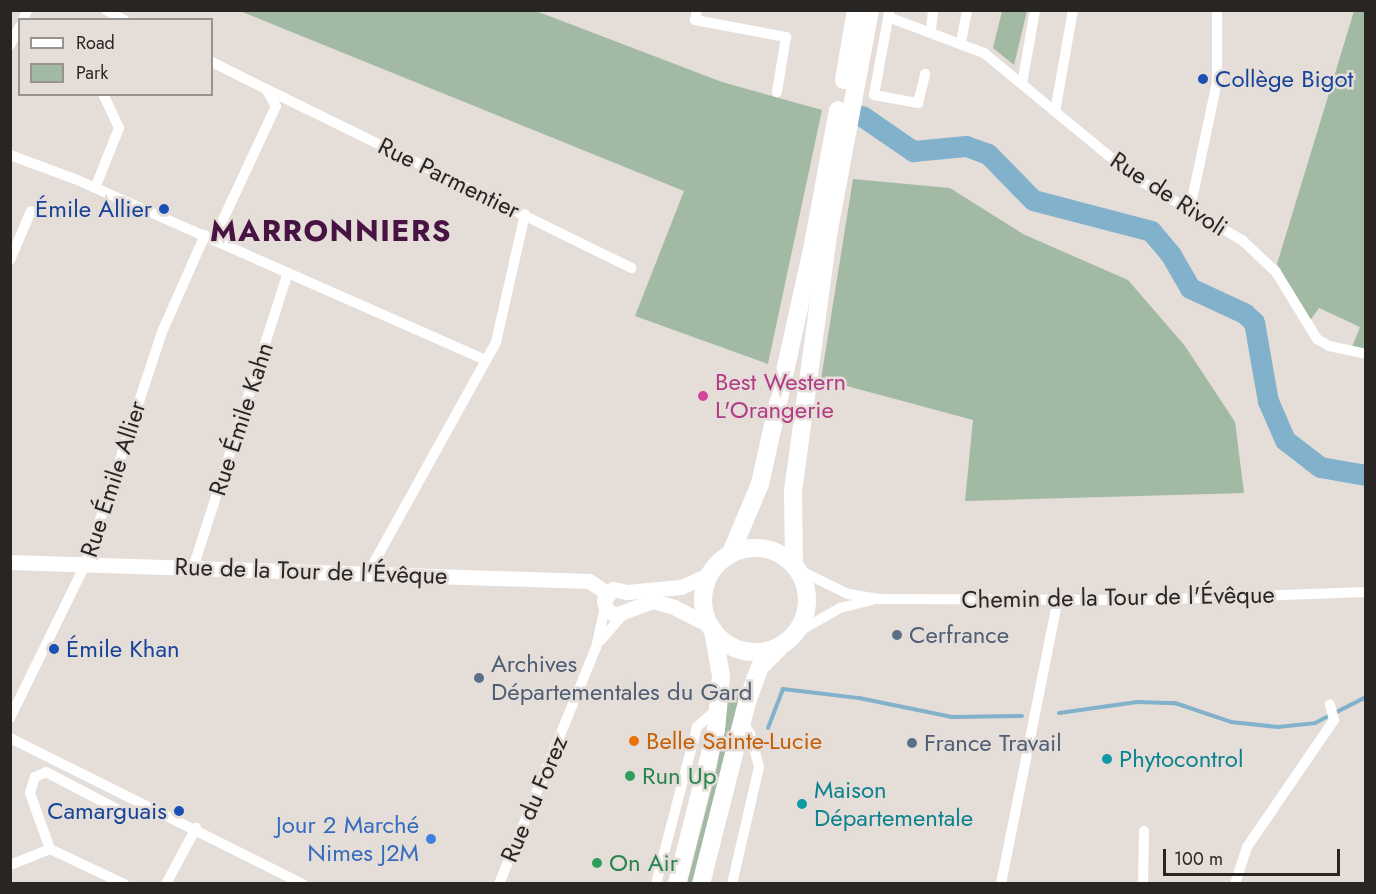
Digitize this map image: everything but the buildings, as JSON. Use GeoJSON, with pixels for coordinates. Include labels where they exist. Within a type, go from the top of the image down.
{"type":"FeatureCollection","features":[{"type":"Feature","properties":{"kind":"main road"},"geometry":{"type":"LineString","coordinates":[[677,884],[719,707],[721,676],[703,596],[710,574],[730,555],[760,484],[813,245],[856,10]]}},
{"type":"Feature","properties":{"kind":"main road"},"geometry":{"type":"LineString","coordinates":[[701,884],[742,721],[760,667],[767,656],[792,637],[808,604],[796,567],[793,491],[828,235],[870,10]]}},
{"type":"Feature","properties":{"kind":"main road"},"geometry":{"type":"LineString","coordinates":[[855,88],[885,13]]}},
{"type":"Feature","properties":{"kind":"main road"},"geometry":{"type":"LineString","coordinates":[[730,555],[764,548],[796,567]]}},
{"type":"Feature","properties":{"kind":"main road"},"geometry":{"type":"LineString","coordinates":[[711,628],[728,644],[749,652],[769,651],[792,637]]}},
{"type":"Feature","properties":{"kind":"street"},"geometry":{"type":"LineString","coordinates":[[106,10],[120,18]]}},
{"type":"Feature","properties":{"kind":"street"},"geometry":{"type":"LineString","coordinates":[[697,10],[695,20],[786,37],[777,92]]}},
{"type":"Feature","properties":{"kind":"street"},"geometry":{"type":"LineString","coordinates":[[931,30],[933,10]]}},
{"type":"Feature","properties":{"kind":"street"},"geometry":{"type":"LineString","coordinates":[[961,42],[967,10]]}},
{"type":"Feature","properties":{"kind":"street"},"geometry":{"type":"LineString","coordinates":[[1022,84],[1035,10]]}},
{"type":"Feature","properties":{"kind":"street"},"geometry":{"type":"LineString","coordinates":[[1055,112],[1073,10]]}},
{"type":"Feature","properties":{"kind":"street"},"geometry":{"type":"LineString","coordinates":[[1190,209],[1217,82],[1217,10]]}},
{"type":"Feature","properties":{"kind":"street"},"geometry":{"type":"LineString","coordinates":[[885,13],[874,96],[918,103],[925,74]]}},
{"type":"Feature","properties":{"kind":"street","name":"Rue de Rivoli"},"geometry":{"type":"LineString","coordinates":[[885,13],[984,53],[1137,179],[1242,240],[1276,272],[1317,339],[1329,346],[1365,354]]}},
{"type":"Feature","properties":{"kind":"street"},"geometry":{"type":"LineString","coordinates":[[10,45],[18,30]]}},
{"type":"Feature","properties":{"kind":"street","name":"Rue Parmentier"},"geometry":{"type":"LineString","coordinates":[[213,62],[631,268]]}},
{"type":"Feature","properties":{"kind":"street","name":"Rue Émile Allier"},"geometry":{"type":"LineString","coordinates":[[10,718],[85,565],[162,332],[276,106],[266,89]]}},
{"type":"Feature","properties":{"kind":"street"},"geometry":{"type":"LineString","coordinates":[[96,189],[119,128],[104,96]]}},
{"type":"Feature","properties":{"kind":"street"},"geometry":{"type":"LineString","coordinates":[[10,155],[210,237],[486,360]]}},
{"type":"Feature","properties":{"kind":"street"},"geometry":{"type":"LineString","coordinates":[[10,260],[31,211]]}},
{"type":"Feature","properties":{"kind":"street"},"geometry":{"type":"LineString","coordinates":[[366,575],[496,342],[525,214]]}},
{"type":"Feature","properties":{"kind":"street","name":"Rue Émile Kahn"},"geometry":{"type":"LineString","coordinates":[[194,565],[288,273]]}},
{"type":"Feature","properties":{"kind":"street","name":"Rue de la Tour de l'Évêque"},"geometry":{"type":"LineString","coordinates":[[10,562],[194,565],[366,575],[590,581],[606,600]]}},
{"type":"Feature","properties":{"kind":"street","name":"Chemin de la Tour de l'Évêque"},"geometry":{"type":"LineString","coordinates":[[796,567],[849,594],[878,599],[1058,600],[1363,592]]}},
{"type":"Feature","properties":{"kind":"street"},"geometry":{"type":"LineString","coordinates":[[710,574],[681,587],[627,592],[618,588],[606,600],[612,614],[626,612],[646,602],[666,603],[711,628]]}},
{"type":"Feature","properties":{"kind":"street"},"geometry":{"type":"LineString","coordinates":[[626,612],[632,600],[627,592]]}},
{"type":"Feature","properties":{"kind":"street","name":"Chemin de la Tour de l'Évêque"},"geometry":{"type":"LineString","coordinates":[[792,637],[840,608],[878,599]]}},
{"type":"Feature","properties":{"kind":"street","name":"Rue du Forez"},"geometry":{"type":"LineString","coordinates":[[499,884],[596,648],[606,600]]}},
{"type":"Feature","properties":{"kind":"street"},"geometry":{"type":"LineString","coordinates":[[1001,884],[1058,600]]}},
{"type":"Feature","properties":{"kind":"street","name":"Rue du Forez"},"geometry":{"type":"LineString","coordinates":[[596,648],[626,612]]}},
{"type":"Feature","properties":{"kind":"street"},"geometry":{"type":"LineString","coordinates":[[1235,884],[1247,847],[1334,720],[1330,705]]}},
{"type":"Feature","properties":{"kind":"street"},"geometry":{"type":"LineString","coordinates":[[656,884],[697,727],[719,707]]}},
{"type":"Feature","properties":{"kind":"street"},"geometry":{"type":"LineString","coordinates":[[732,884],[759,767],[750,734],[742,721]]}},
{"type":"Feature","properties":{"kind":"street"},"geometry":{"type":"LineString","coordinates":[[10,738],[196,828],[303,884]]}},
{"type":"Feature","properties":{"kind":"street"},"geometry":{"type":"LineString","coordinates":[[124,884],[50,849],[30,793],[35,777],[46,772],[130,816]]}},
{"type":"Feature","properties":{"kind":"street"},"geometry":{"type":"LineString","coordinates":[[166,884],[196,828]]}},
{"type":"Feature","properties":{"kind":"street"},"geometry":{"type":"LineString","coordinates":[[1143,884],[1144,831]]}},
{"type":"Feature","properties":{"kind":"street"},"geometry":{"type":"LineString","coordinates":[[10,865],[50,849]]}},
{"type":"Feature","properties":{"kind":"green space"},"geometry":{"type":"Polygon","coordinates":[[[240,11],[536,11],[722,82],[822,110],[768,364],[635,316],[684,191],[240,11]]]}},
{"type":"Feature","properties":{"kind":"green space"},"geometry":{"type":"Polygon","coordinates":[[[1002,11],[1027,11],[1014,65],[993,48],[1002,11]]]}},
{"type":"Feature","properties":{"kind":"green space"},"geometry":{"type":"Polygon","coordinates":[[[1354,11],[1365,11],[1365,349],[1352,347],[1360,327],[1319,308],[1309,322],[1277,264],[1354,11]]]}},
{"type":"Feature","properties":{"kind":"green space"},"geometry":{"type":"Polygon","coordinates":[[[853,179],[950,188],[1023,234],[1128,280],[1185,346],[1235,422],[1244,493],[965,501],[973,420],[821,379],[853,179]]]}},
{"type":"Feature","properties":{"kind":"green space"},"geometry":{"type":"Polygon","coordinates":[[[729,688],[744,691],[694,883],[687,884],[717,767],[729,688]]]}},
{"type":"Feature","properties":{"kind":"waterway"},"geometry":{"type":"LineString","coordinates":[[862,116],[913,151],[966,146],[988,154],[1033,200],[1151,231],[1171,255],[1190,288],[1244,313],[1254,322],[1268,401],[1285,440],[1320,467],[1366,475]]}},
{"type":"Feature","properties":{"kind":"waterway"},"geometry":{"type":"LineString","coordinates":[[768,728],[783,689],[859,698],[952,717],[1022,716]]}},
{"type":"Feature","properties":{"kind":"waterway"},"geometry":{"type":"LineString","coordinates":[[1059,713],[1137,702],[1175,703],[1231,722],[1278,727],[1315,723],[1366,697]]}},
{"type":"Feature","properties":{"kind":"place","name":"Collège Bigot"},"geometry":{"type":"Point","coordinates":[1203,79]}},
{"type":"Feature","properties":{"kind":"place","name":"Émile Allier"},"geometry":{"type":"Point","coordinates":[164,209]}},
{"type":"Feature","properties":{"kind":"place","name":"Best Western L'Orangerie"},"geometry":{"type":"Point","coordinates":[703,396]}},
{"type":"Feature","properties":{"kind":"place","name":"Cerfrance"},"geometry":{"type":"Point","coordinates":[897,635]}},
{"type":"Feature","properties":{"kind":"place","name":"Émile Khan"},"geometry":{"type":"Point","coordinates":[54,649]}},
{"type":"Feature","properties":{"kind":"place","name":"Archives Départementales du Gard"},"geometry":{"type":"Point","coordinates":[479,678]}},
{"type":"Feature","properties":{"kind":"place","name":"Belle Sainte-Lucie"},"geometry":{"type":"Point","coordinates":[634,741]}},
{"type":"Feature","properties":{"kind":"place","name":"France Travail"},"geometry":{"type":"Point","coordinates":[912,743]}},
{"type":"Feature","properties":{"kind":"place","name":"Phytocontrol"},"geometry":{"type":"Point","coordinates":[1107,759]}},
{"type":"Feature","properties":{"kind":"place","name":"Run Up"},"geometry":{"type":"Point","coordinates":[630,776]}},
{"type":"Feature","properties":{"kind":"place","name":"Maison Départementale"},"geometry":{"type":"Point","coordinates":[802,804]}},
{"type":"Feature","properties":{"kind":"place","name":"Camarguais"},"geometry":{"type":"Point","coordinates":[179,811]}},
{"type":"Feature","properties":{"kind":"place","name":"Jour 2 Marché Nimes J2M"},"geometry":{"type":"Point","coordinates":[431,839]}},
{"type":"Feature","properties":{"kind":"place","name":"On Air"},"geometry":{"type":"Point","coordinates":[597,863]}},
{"type":"Feature","properties":{"kind":"district","name":"MARRONNIERS"},"geometry":{"type":"Point","coordinates":[331,231]}}]}
